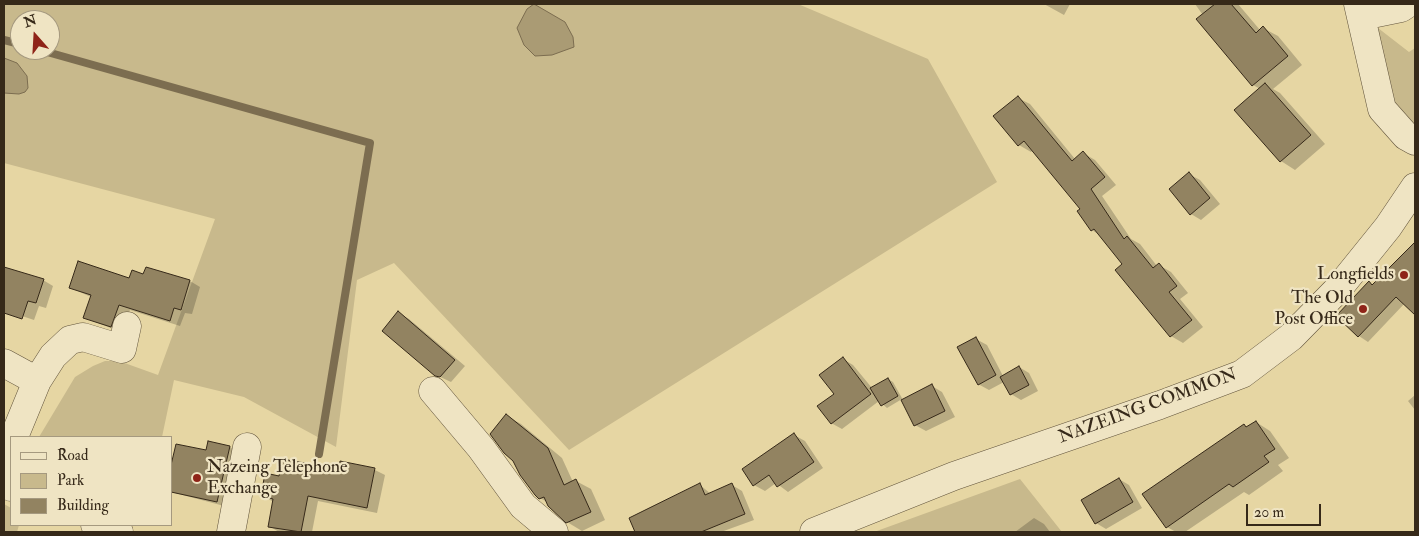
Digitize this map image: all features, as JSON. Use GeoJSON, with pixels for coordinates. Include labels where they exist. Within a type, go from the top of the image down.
{"type":"FeatureCollection","features":[{"type":"Feature","properties":{"kind":"street"},"geometry":{"type":"LineString","coordinates":[[1407,4],[1401,8],[1360,10],[1382,109],[1406,136],[1415,141]]}},
{"type":"Feature","properties":{"kind":"street","name":"NAZEING COMMON"},"geometry":{"type":"LineString","coordinates":[[814,532],[954,476],[1160,405],[1242,374],[1291,337],[1338,289],[1388,227],[1415,187]]}},
{"type":"Feature","properties":{"kind":"street"},"geometry":{"type":"LineString","coordinates":[[14,436],[37,381],[53,356],[70,340],[83,337],[122,349],[127,326]]}},
{"type":"Feature","properties":{"kind":"street"},"geometry":{"type":"LineString","coordinates":[[4,363],[37,381]]}},
{"type":"Feature","properties":{"kind":"street"},"geometry":{"type":"LineString","coordinates":[[433,392],[482,448],[523,506],[554,532]]}},
{"type":"Feature","properties":{"kind":"street"},"geometry":{"type":"LineString","coordinates":[[4,464],[10,447]]}},
{"type":"Feature","properties":{"kind":"street"},"geometry":{"type":"LineString","coordinates":[[231,532],[247,447]]}},
{"type":"Feature","properties":{"kind":"street"},"geometry":{"type":"LineString","coordinates":[[98,526],[119,532]]}},
{"type":"Feature","properties":{"kind":"green space"},"geometry":{"type":"Polygon","coordinates":[[[4,4],[798,4],[928,59],[997,182],[569,450],[394,263],[357,280],[336,447],[244,397],[174,380],[162,436],[40,436],[75,377],[93,366],[105,361],[119,361],[158,375],[215,219],[4,163],[4,4]]]}},
{"type":"Feature","properties":{"kind":"green space"},"geometry":{"type":"Polygon","coordinates":[[[1369,21],[1409,52],[1415,48],[1415,123],[1402,120],[1385,103],[1369,21]]]}},
{"type":"Feature","properties":{"kind":"green space"},"geometry":{"type":"Polygon","coordinates":[[[1020,479],[1062,532],[874,532],[1020,479]]]}},
{"type":"Feature","properties":{"kind":"green space"},"geometry":{"type":"Polygon","coordinates":[[[4,504],[10,507],[10,526],[19,526],[17,532],[4,532],[4,504]]]}},
{"type":"Feature","properties":{"kind":"shaded area"},"geometry":{"type":"Polygon","coordinates":[[[534,4],[565,22],[573,37],[574,47],[552,55],[535,56],[524,45],[517,28],[527,9],[534,4]]]}},
{"type":"Feature","properties":{"kind":"shaded area"},"geometry":{"type":"Polygon","coordinates":[[[4,58],[17,63],[27,76],[28,88],[25,92],[19,94],[4,93],[4,58]]]}},
{"type":"Feature","properties":{"kind":"building"},"geometry":{"type":"Polygon","coordinates":[[[1215,4],[1231,4],[1256,33],[1263,26],[1288,56],[1252,86],[1196,19],[1215,4]]]}},
{"type":"Feature","properties":{"kind":"building"},"geometry":{"type":"Polygon","coordinates":[[[1265,83],[1311,135],[1280,162],[1234,110],[1265,83]]]}},
{"type":"Feature","properties":{"kind":"building"},"geometry":{"type":"Polygon","coordinates":[[[1018,96],[1072,161],[1083,151],[1105,177],[1091,189],[1124,239],[1127,236],[1153,268],[1159,263],[1177,286],[1169,292],[1192,320],[1170,337],[1115,270],[1122,264],[1094,229],[1091,231],[1077,211],[1080,209],[1024,141],[1018,146],[993,116],[1018,96]]]}},
{"type":"Feature","properties":{"kind":"building"},"geometry":{"type":"Polygon","coordinates":[[[1189,172],[1210,198],[1190,215],[1169,189],[1189,172]]]}},
{"type":"Feature","properties":{"kind":"building"},"geometry":{"type":"Polygon","coordinates":[[[1415,242],[1415,315],[1396,297],[1358,337],[1336,316],[1369,281],[1372,285],[1415,242]]]}},
{"type":"Feature","properties":{"kind":"building"},"geometry":{"type":"Polygon","coordinates":[[[78,261],[129,278],[132,270],[143,274],[146,267],[190,280],[181,310],[174,308],[170,321],[119,305],[111,327],[83,318],[91,295],[69,288],[78,261]]]}},
{"type":"Feature","properties":{"kind":"building"},"geometry":{"type":"Polygon","coordinates":[[[4,267],[44,279],[36,303],[28,301],[22,319],[4,313],[4,267]]]}},
{"type":"Feature","properties":{"kind":"building"},"geometry":{"type":"Polygon","coordinates":[[[398,311],[455,360],[440,377],[435,376],[382,331],[398,311]]]}},
{"type":"Feature","properties":{"kind":"building"},"geometry":{"type":"Polygon","coordinates":[[[976,337],[996,375],[978,385],[957,347],[976,337]]]}},
{"type":"Feature","properties":{"kind":"building"},"geometry":{"type":"Polygon","coordinates":[[[843,357],[871,394],[831,424],[817,406],[834,394],[819,375],[843,357]]]}},
{"type":"Feature","properties":{"kind":"building"},"geometry":{"type":"Polygon","coordinates":[[[1019,366],[1029,385],[1010,395],[1000,377],[1019,366]]]}},
{"type":"Feature","properties":{"kind":"building"},"geometry":{"type":"Polygon","coordinates":[[[888,378],[898,396],[881,406],[870,388],[888,378]]]}},
{"type":"Feature","properties":{"kind":"building"},"geometry":{"type":"Polygon","coordinates":[[[932,384],[945,411],[914,426],[901,400],[932,384]]]}},
{"type":"Feature","properties":{"kind":"building"},"geometry":{"type":"Polygon","coordinates":[[[506,414],[548,448],[564,485],[576,479],[591,512],[566,523],[548,506],[544,497],[539,499],[535,495],[520,475],[513,461],[504,453],[490,434],[506,414]]]}},
{"type":"Feature","properties":{"kind":"building"},"geometry":{"type":"Polygon","coordinates":[[[1256,421],[1275,449],[1264,456],[1269,462],[1233,487],[1229,484],[1166,528],[1142,494],[1244,424],[1246,427],[1256,421]]]}},
{"type":"Feature","properties":{"kind":"building"},"geometry":{"type":"Polygon","coordinates":[[[794,433],[814,462],[777,487],[769,475],[753,486],[742,469],[794,433]]]}},
{"type":"Feature","properties":{"kind":"building","name":"Nazeing Telephone Exchange"},"geometry":{"type":"Polygon","coordinates":[[[208,441],[230,446],[217,502],[172,492],[172,461],[176,444],[206,450],[208,441]]]}},
{"type":"Feature","properties":{"kind":"building"},"geometry":{"type":"Polygon","coordinates":[[[282,459],[339,469],[340,461],[375,468],[367,508],[308,496],[301,532],[268,527],[273,499],[261,496],[265,473],[279,476],[282,459]]]}},
{"type":"Feature","properties":{"kind":"building"},"geometry":{"type":"Polygon","coordinates":[[[1119,478],[1133,502],[1095,524],[1081,500],[1119,478]]]}},
{"type":"Feature","properties":{"kind":"building"},"geometry":{"type":"Polygon","coordinates":[[[700,483],[705,495],[732,483],[745,514],[701,532],[635,532],[629,518],[700,483]]]}},
{"type":"Feature","properties":{"kind":"waterway"},"geometry":{"type":"LineString","coordinates":[[4,40],[10,42]]}},
{"type":"Feature","properties":{"kind":"waterway"},"geometry":{"type":"LineString","coordinates":[[60,56],[370,143],[319,454]]}},
{"type":"Feature","properties":{"kind":"place","name":"Longfields"},"geometry":{"type":"Point","coordinates":[1404,275]}},
{"type":"Feature","properties":{"kind":"place","name":"The Old Post Office"},"geometry":{"type":"Point","coordinates":[1363,309]}},
{"type":"Feature","properties":{"kind":"place","name":"Nazeing Telephone Exchange"},"geometry":{"type":"Point","coordinates":[197,478]}}]}
